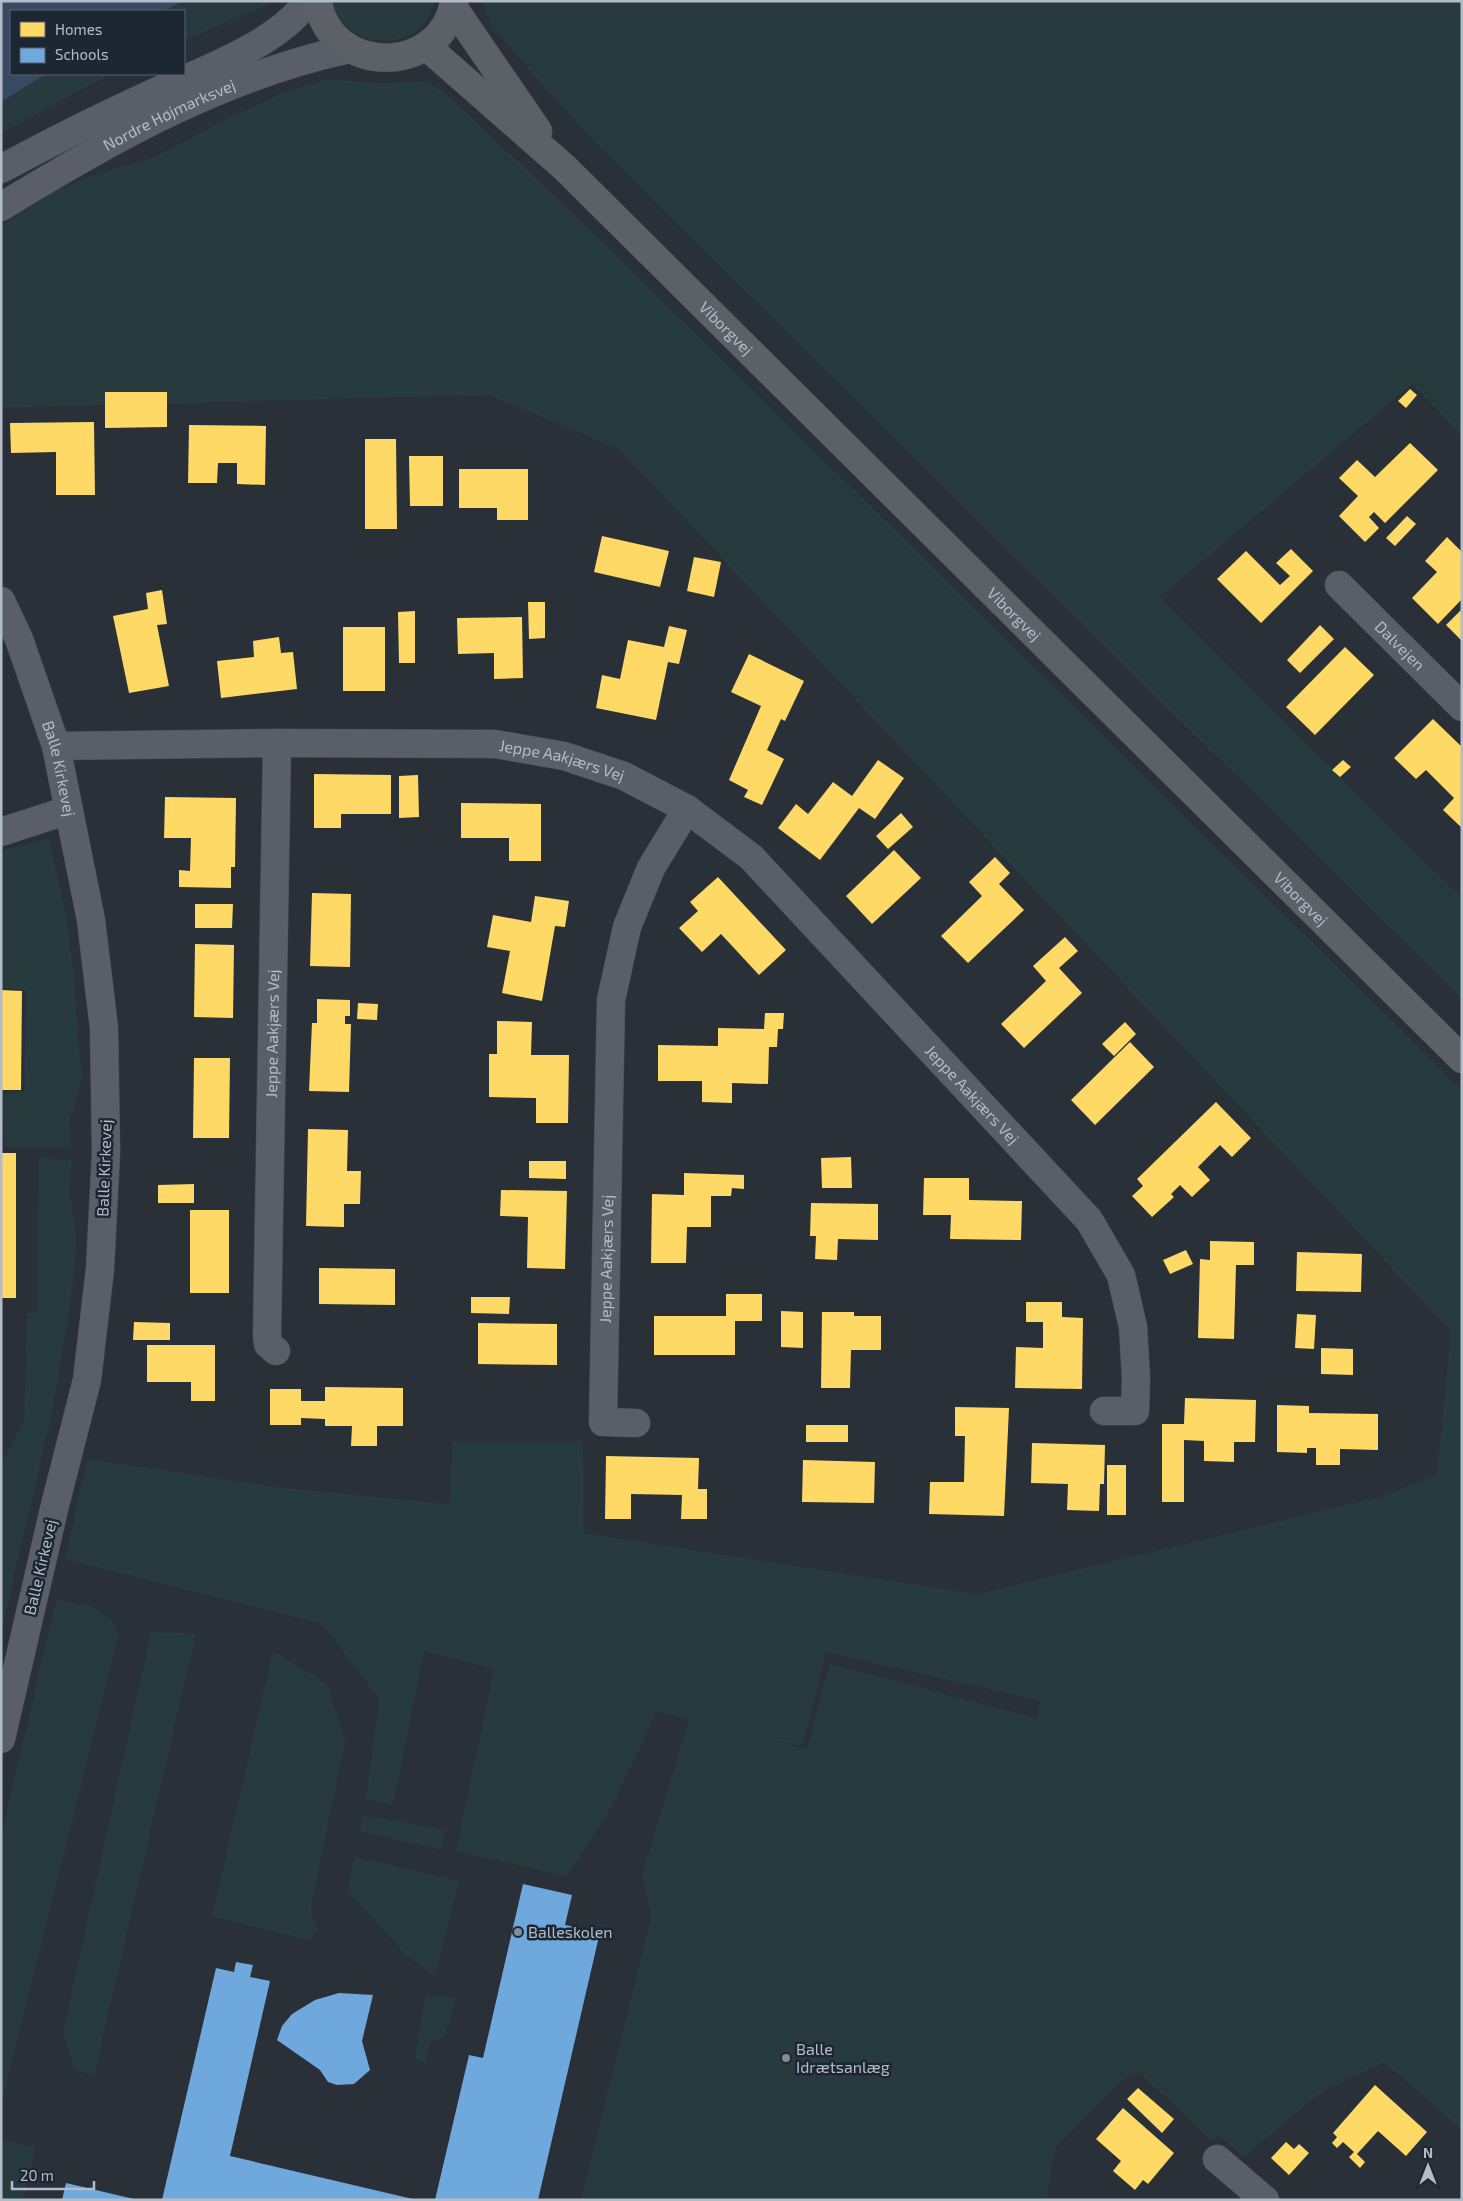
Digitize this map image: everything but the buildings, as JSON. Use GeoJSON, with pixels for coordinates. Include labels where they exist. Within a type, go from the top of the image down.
{"type":"FeatureCollection","features":[{"type":"Feature","properties":{"kind":"main road"},"geometry":{"type":"LineString","coordinates":[[318,1],[325,24],[336,38],[349,49],[371,57],[390,59],[409,55],[426,46],[443,29],[454,4]]}},
{"type":"Feature","properties":{"kind":"main road","name":"Viborgvej"},"geometry":{"type":"LineString","coordinates":[[454,4],[565,168]]}},
{"type":"Feature","properties":{"kind":"main road","name":"Viborgvej"},"geometry":{"type":"LineString","coordinates":[[426,46],[565,168],[1462,1059]]}},
{"type":"Feature","properties":{"kind":"street","name":"Nordre Højmarksvej"},"geometry":{"type":"LineString","coordinates":[[7,165],[260,43],[292,22],[308,1]]}},
{"type":"Feature","properties":{"kind":"street","name":"Nordre Højmarksvej"},"geometry":{"type":"LineString","coordinates":[[1,207],[73,163],[151,121],[248,77],[309,57],[349,49]]}},
{"type":"Feature","properties":{"kind":"street","name":"Dalvejen"},"geometry":{"type":"LineString","coordinates":[[1339,586],[1462,707]]}},
{"type":"Feature","properties":{"kind":"street","name":"Balle Kirkevej"},"geometry":{"type":"LineString","coordinates":[[1,601],[19,639],[56,746],[91,920],[104,1028],[106,1152],[100,1269],[87,1380],[55,1505],[1,1739]]}},
{"type":"Feature","properties":{"kind":"street","name":"Jeppe Aakjærs Vej"},"geometry":{"type":"LineString","coordinates":[[276,1350],[268,1344],[267,1335],[277,742]]}},
{"type":"Feature","properties":{"kind":"street","name":"Jeppe Aakjærs Vej"},"geometry":{"type":"LineString","coordinates":[[56,746],[277,742],[504,746],[573,759],[624,776],[687,809],[751,857],[1089,1220],[1121,1275],[1133,1327],[1136,1377],[1135,1411],[1104,1411]]}},
{"type":"Feature","properties":{"kind":"street","name":"Jeppe Aakjærs Vej"},"geometry":{"type":"LineString","coordinates":[[636,1423],[603,1422],[611,1000],[631,919],[651,868],[687,809]]}},
{"type":"Feature","properties":{"kind":"street"},"geometry":{"type":"LineString","coordinates":[[1,832],[69,810]]}},
{"type":"Feature","properties":{"kind":"street"},"geometry":{"type":"LineString","coordinates":[[1217,2159],[1265,2200]]}},
{"type":"Feature","properties":{"kind":"green space"},"geometry":{"type":"Polygon","coordinates":[[[183,1],[275,1],[185,41],[185,10],[166,10],[183,1]]]}},
{"type":"Feature","properties":{"kind":"green space"},"geometry":{"type":"Polygon","coordinates":[[[333,1],[435,1],[427,20],[412,34],[399,39],[385,41],[371,39],[358,34],[347,26],[338,15],[333,1]]]}},
{"type":"Feature","properties":{"kind":"green space"},"geometry":{"type":"Polygon","coordinates":[[[481,1],[1462,1],[1462,435],[1412,384],[1160,597],[1462,898],[1462,999],[594,142],[494,30],[481,1]]]}},
{"type":"Feature","properties":{"kind":"green space"},"geometry":{"type":"Polygon","coordinates":[[[44,75],[109,75],[1,133],[1,102],[44,75]]]}},
{"type":"Feature","properties":{"kind":"green space"},"geometry":{"type":"Polygon","coordinates":[[[329,79],[378,83],[427,81],[449,96],[603,242],[1462,1090],[1462,2130],[1384,2062],[1323,2091],[1244,2157],[1218,2135],[1211,2141],[1141,2074],[1131,2073],[1055,2148],[1047,2200],[581,2200],[651,1916],[642,1875],[689,1720],[657,1711],[612,1807],[567,1876],[456,1851],[494,1669],[424,1651],[393,1805],[366,1799],[379,1699],[322,1624],[65,1559],[88,1459],[276,1487],[449,1504],[452,1441],[583,1441],[584,1533],[977,1594],[1384,1496],[1437,1474],[1451,1331],[619,449],[488,395],[1,408],[1,226],[52,192],[85,178],[154,157],[230,117],[287,91],[329,79]],[[826,1652],[802,1746],[767,1739],[807,1749],[830,1664],[1036,1718],[1041,1701],[826,1652]]]}},
{"type":"Feature","properties":{"kind":"green space"},"geometry":{"type":"Polygon","coordinates":[[[48,838],[65,908],[73,967],[82,1078],[70,1120],[71,1147],[5,1147],[1,1094],[24,1092],[26,990],[1,988],[1,851],[48,838]]]}},
{"type":"Feature","properties":{"kind":"green space"},"geometry":{"type":"Polygon","coordinates":[[[39,1158],[72,1160],[69,1188],[77,1239],[70,1309],[51,1417],[1,1633],[1,1465],[24,1418],[27,1313],[38,1313],[39,1158]]]}},
{"type":"Feature","properties":{"kind":"green space"},"geometry":{"type":"Polygon","coordinates":[[[56,1600],[94,1607],[113,1620],[119,1634],[1,2105],[1,1837],[56,1600]]]}},
{"type":"Feature","properties":{"kind":"green space"},"geometry":{"type":"Polygon","coordinates":[[[151,1632],[196,1633],[94,2076],[74,2070],[63,2032],[151,1632]]]}},
{"type":"Feature","properties":{"kind":"green space"},"geometry":{"type":"Polygon","coordinates":[[[273,1651],[327,1684],[345,1740],[311,1909],[317,1930],[309,1940],[212,1916],[273,1651]]]}},
{"type":"Feature","properties":{"kind":"green space"},"geometry":{"type":"Polygon","coordinates":[[[362,1815],[446,1830],[441,1850],[360,1831],[362,1815]]]}},
{"type":"Feature","properties":{"kind":"green space"},"geometry":{"type":"Polygon","coordinates":[[[354,1857],[447,1878],[459,1884],[435,1976],[407,1956],[348,1892],[354,1857]]]}},
{"type":"Feature","properties":{"kind":"green space"},"geometry":{"type":"Polygon","coordinates":[[[426,1994],[456,1999],[444,2038],[432,2040],[425,2063],[414,2059],[426,1994]]]}},
{"type":"Feature","properties":{"kind":"green space"},"geometry":{"type":"Polygon","coordinates":[[[1,2140],[35,2147],[24,2200],[1,2200],[1,2140]]]}},
{"type":"Feature","properties":{"kind":"water"},"geometry":{"type":"Polygon","coordinates":[[[1,1],[183,1],[166,10],[10,10],[10,75],[44,75],[1,102],[1,1]]]}},
{"type":"Feature","properties":{"kind":"place","name":"Balleskolen"},"geometry":{"type":"Point","coordinates":[518,1932]}},
{"type":"Feature","properties":{"kind":"place","name":"Balle Idrætsanlæg"},"geometry":{"type":"Point","coordinates":[786,2058]}}]}
